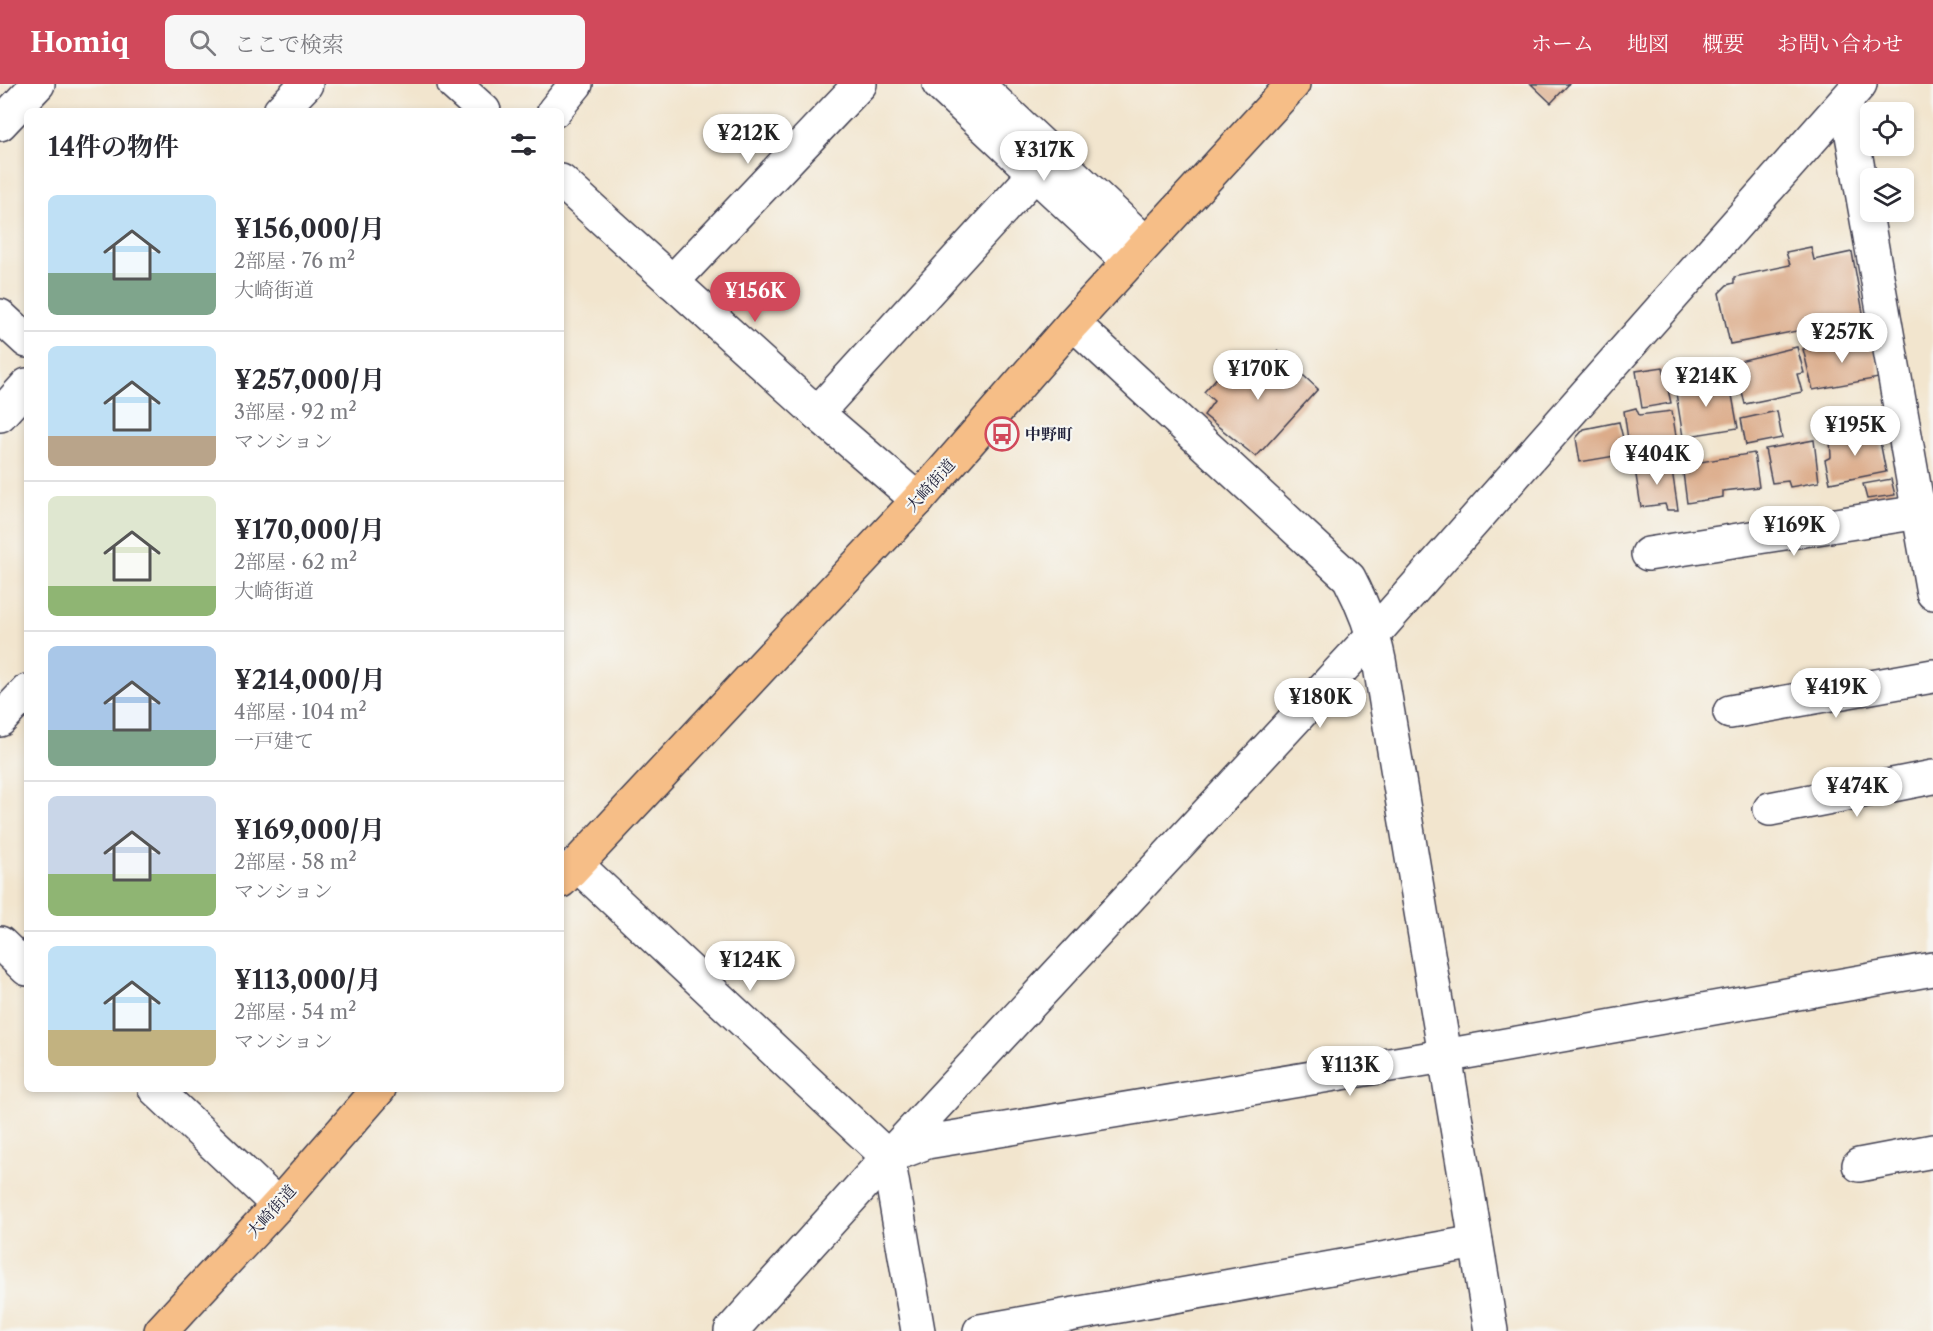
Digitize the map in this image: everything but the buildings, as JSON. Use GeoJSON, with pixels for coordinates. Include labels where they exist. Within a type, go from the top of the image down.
{"type":"FeatureCollection","features":[{"type":"Feature","properties":{"kind":"main road","name":"大崎街道"},"geometry":{"type":"LineString","coordinates":[[569,873],[918,500],[1073,323],[1293,84]]}},
{"type":"Feature","properties":{"kind":"main road","name":"大崎街道"},"geometry":{"type":"LineString","coordinates":[[160,1331],[278,1204],[376,1092]]}},
{"type":"Feature","properties":{"kind":"street"},"geometry":{"type":"LineString","coordinates":[[0,124],[38,84]]}},
{"type":"Feature","properties":{"kind":"street"},"geometry":{"type":"LineString","coordinates":[[283,108],[306,84]]}},
{"type":"Feature","properties":{"kind":"street"},"geometry":{"type":"LineString","coordinates":[[454,84],[481,108]]}},
{"type":"Feature","properties":{"kind":"street"},"geometry":{"type":"LineString","coordinates":[[556,108],[576,84]]}},
{"type":"Feature","properties":{"kind":"street"},"geometry":{"type":"LineString","coordinates":[[672,282],[860,84]]}},
{"type":"Feature","properties":{"kind":"street"},"geometry":{"type":"LineString","coordinates":[[939,84],[1043,164],[1138,253]]}},
{"type":"Feature","properties":{"kind":"street"},"geometry":{"type":"LineString","coordinates":[[977,84],[1043,164]]}},
{"type":"Feature","properties":{"kind":"street"},"geometry":{"type":"LineString","coordinates":[[1853,92],[1926,511],[1933,593]]}},
{"type":"Feature","properties":{"kind":"street"},"geometry":{"type":"LineString","coordinates":[[731,1331],[888,1157],[1374,634],[1853,92]]}},
{"type":"Feature","properties":{"kind":"street"},"geometry":{"type":"LineString","coordinates":[[817,413],[1043,164]]}},
{"type":"Feature","properties":{"kind":"street"},"geometry":{"type":"LineString","coordinates":[[564,184],[817,413],[918,500]]}},
{"type":"Feature","properties":{"kind":"street"},"geometry":{"type":"LineString","coordinates":[[0,316],[24,338]]}},
{"type":"Feature","properties":{"kind":"street"},"geometry":{"type":"LineString","coordinates":[[1073,323],[1349,578],[1363,606],[1374,634],[1491,1331]]}},
{"type":"Feature","properties":{"kind":"street"},"geometry":{"type":"LineString","coordinates":[[0,415],[24,388]]}},
{"type":"Feature","properties":{"kind":"street"},"geometry":{"type":"LineString","coordinates":[[1648,554],[1926,511]]}},
{"type":"Feature","properties":{"kind":"street"},"geometry":{"type":"LineString","coordinates":[[1730,712],[1933,676]]}},
{"type":"Feature","properties":{"kind":"street"},"geometry":{"type":"LineString","coordinates":[[0,720],[24,694]]}},
{"type":"Feature","properties":{"kind":"street"},"geometry":{"type":"LineString","coordinates":[[1770,809],[1933,777]]}},
{"type":"Feature","properties":{"kind":"street"},"geometry":{"type":"LineString","coordinates":[[569,873],[888,1157],[918,1331]]}},
{"type":"Feature","properties":{"kind":"street"},"geometry":{"type":"LineString","coordinates":[[0,943],[24,966]]}},
{"type":"Feature","properties":{"kind":"street"},"geometry":{"type":"LineString","coordinates":[[888,1157],[927,1142],[1444,1056],[1933,969]]}},
{"type":"Feature","properties":{"kind":"street"},"geometry":{"type":"LineString","coordinates":[[158,1092],[278,1204]]}},
{"type":"Feature","properties":{"kind":"street"},"geometry":{"type":"LineString","coordinates":[[1859,1165],[1933,1151]]}},
{"type":"Feature","properties":{"kind":"street"},"geometry":{"type":"LineString","coordinates":[[980,1331],[1476,1242]]}},
{"type":"Feature","properties":{"kind":"place","name":"中野町"},"geometry":{"type":"Point","coordinates":[1002,434]}}]}
